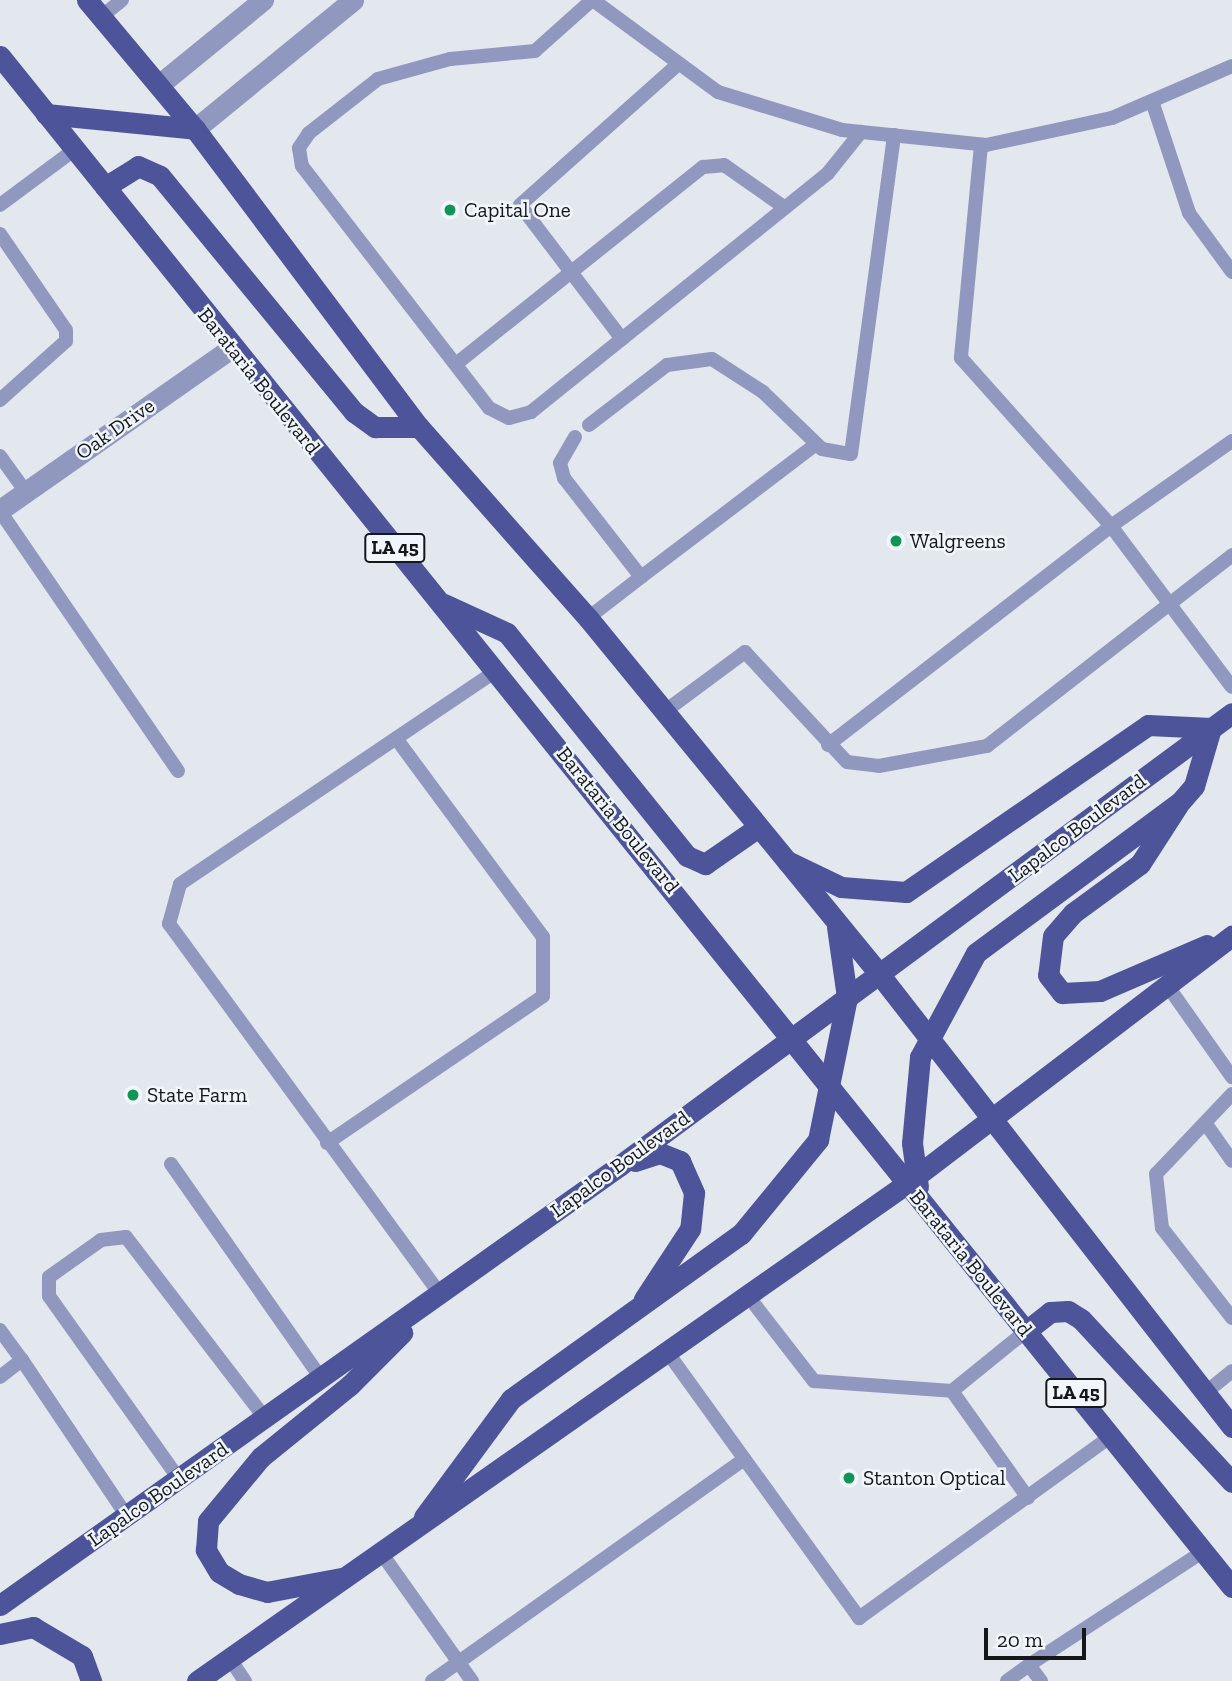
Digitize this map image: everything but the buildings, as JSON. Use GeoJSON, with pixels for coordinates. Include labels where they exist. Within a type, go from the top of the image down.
{"type":"FeatureCollection","features":[{"type":"Feature","properties":{"kind":"main road"},"geometry":{"type":"LineString","coordinates":[[87,0],[195,129],[419,427],[588,618],[781,859],[880,975],[925,1038],[1232,1427]]}},
{"type":"Feature","properties":{"kind":"main road","name":"Barataria Boulevard"},"geometry":{"type":"LineString","coordinates":[[0,56],[106,187],[230,348],[496,671],[828,1087],[914,1187],[1232,1587]]}},
{"type":"Feature","properties":{"kind":"main road"},"geometry":{"type":"LineString","coordinates":[[46,114],[195,129]]}},
{"type":"Feature","properties":{"kind":"main road"},"geometry":{"type":"LineString","coordinates":[[106,187],[138,166],[160,176],[354,412],[375,427],[419,427]]}},
{"type":"Feature","properties":{"kind":"main road"},"geometry":{"type":"LineString","coordinates":[[439,601],[508,634],[687,856],[705,864],[757,828]]}},
{"type":"Feature","properties":{"kind":"main road","name":"Lapalco Boulevard"},"geometry":{"type":"LineString","coordinates":[[0,1605],[619,1166],[1232,713]]}},
{"type":"Feature","properties":{"kind":"main road"},"geometry":{"type":"LineString","coordinates":[[781,859],[841,887],[906,892],[1148,725],[1211,728],[1194,786],[1180,802],[1140,864],[1073,913],[1054,936],[1048,975],[1062,993],[1100,991],[1232,936]]}},
{"type":"Feature","properties":{"kind":"main road"},"geometry":{"type":"LineString","coordinates":[[914,1187],[912,1143],[925,1038],[976,953],[1180,802]]}},
{"type":"Feature","properties":{"kind":"main road"},"geometry":{"type":"LineString","coordinates":[[412,1533],[511,1399],[741,1234],[818,1140],[847,997],[837,927]]}},
{"type":"Feature","properties":{"kind":"main road"},"geometry":{"type":"LineString","coordinates":[[197,1681],[351,1576],[748,1296],[914,1187],[992,1122],[1232,936]]}},
{"type":"Feature","properties":{"kind":"main road"},"geometry":{"type":"LineString","coordinates":[[619,1166],[660,1153],[680,1161],[694,1193],[690,1229],[635,1312]]}},
{"type":"Feature","properties":{"kind":"main road"},"geometry":{"type":"LineString","coordinates":[[351,1576],[267,1592],[239,1584],[219,1572],[206,1550],[208,1521],[261,1457],[351,1385],[440,1294]]}},
{"type":"Feature","properties":{"kind":"main road"},"geometry":{"type":"LineString","coordinates":[[1026,1331],[1050,1312],[1068,1311],[1082,1319],[1232,1482]]}},
{"type":"Feature","properties":{"kind":"main road"},"geometry":{"type":"LineString","coordinates":[[0,1634],[33,1627],[82,1656],[91,1681]]}},
{"type":"Feature","properties":{"kind":"street"},"geometry":{"type":"LineString","coordinates":[[160,84],[263,0]]}},
{"type":"Feature","properties":{"kind":"street"},"geometry":{"type":"LineString","coordinates":[[195,129],[353,0]]}},
{"type":"Feature","properties":{"kind":"street","name":"Oak Drive"},"geometry":{"type":"LineString","coordinates":[[0,511],[230,348]]}},
{"type":"Feature","properties":{"kind":"lane"},"geometry":{"type":"LineString","coordinates":[[101,17],[122,0]]}},
{"type":"Feature","properties":{"kind":"lane"},"geometry":{"type":"LineString","coordinates":[[861,132],[828,173],[783,206],[531,412],[509,418],[489,408],[302,166],[299,148],[309,133],[378,79],[450,59],[535,51],[592,0],[718,92],[861,132],[981,145],[1112,118],[1232,66]]}},
{"type":"Feature","properties":{"kind":"lane"},"geometry":{"type":"LineString","coordinates":[[622,339],[571,276],[520,205],[678,64]]}},
{"type":"Feature","properties":{"kind":"lane"},"geometry":{"type":"LineString","coordinates":[[1152,101],[1189,212],[1232,272]]}},
{"type":"Feature","properties":{"kind":"lane"},"geometry":{"type":"LineString","coordinates":[[589,425],[667,365],[712,359],[763,391],[816,444],[851,454],[894,135]]}},
{"type":"Feature","properties":{"kind":"lane"},"geometry":{"type":"LineString","coordinates":[[981,145],[961,358],[1111,526],[1232,687]]}},
{"type":"Feature","properties":{"kind":"lane"},"geometry":{"type":"LineString","coordinates":[[0,205],[74,150]]}},
{"type":"Feature","properties":{"kind":"lane"},"geometry":{"type":"LineString","coordinates":[[456,364],[571,276],[703,167],[724,165],[783,206]]}},
{"type":"Feature","properties":{"kind":"lane"},"geometry":{"type":"LineString","coordinates":[[0,234],[66,330],[66,341],[0,400]]}},
{"type":"Feature","properties":{"kind":"lane"},"geometry":{"type":"LineString","coordinates":[[575,437],[560,463],[564,478],[641,577]]}},
{"type":"Feature","properties":{"kind":"lane"},"geometry":{"type":"LineString","coordinates":[[828,745],[1111,526],[1232,441]]}},
{"type":"Feature","properties":{"kind":"lane"},"geometry":{"type":"LineString","coordinates":[[588,618],[816,444]]}},
{"type":"Feature","properties":{"kind":"lane"},"geometry":{"type":"LineString","coordinates":[[0,456],[26,492]]}},
{"type":"Feature","properties":{"kind":"lane"},"geometry":{"type":"LineString","coordinates":[[0,511],[178,771]]}},
{"type":"Feature","properties":{"kind":"lane"},"geometry":{"type":"LineString","coordinates":[[664,712],[745,652],[828,745],[847,762],[879,766],[988,746],[1168,602],[1232,555]]}},
{"type":"Feature","properties":{"kind":"lane"},"geometry":{"type":"LineString","coordinates":[[440,1294],[169,924],[180,884],[496,671]]}},
{"type":"Feature","properties":{"kind":"lane"},"geometry":{"type":"LineString","coordinates":[[327,1143],[543,996],[543,937],[396,738]]}},
{"type":"Feature","properties":{"kind":"lane"},"geometry":{"type":"LineString","coordinates":[[1167,985],[1232,1077]]}},
{"type":"Feature","properties":{"kind":"lane"},"geometry":{"type":"LineString","coordinates":[[1232,1094],[1206,1125],[1156,1174],[1162,1228],[1232,1318]]}},
{"type":"Feature","properties":{"kind":"lane"},"geometry":{"type":"LineString","coordinates":[[1206,1125],[1232,1161]]}},
{"type":"Feature","properties":{"kind":"lane"},"geometry":{"type":"LineString","coordinates":[[171,1164],[321,1378]]}},
{"type":"Feature","properties":{"kind":"lane"},"geometry":{"type":"LineString","coordinates":[[179,1479],[49,1296],[49,1277],[101,1240],[126,1237],[265,1418]]}},
{"type":"Feature","properties":{"kind":"lane"},"geometry":{"type":"LineString","coordinates":[[748,1296],[814,1381],[952,1391],[1026,1331]]}},
{"type":"Feature","properties":{"kind":"lane"},"geometry":{"type":"LineString","coordinates":[[0,1330],[127,1516]]}},
{"type":"Feature","properties":{"kind":"lane"},"geometry":{"type":"LineString","coordinates":[[668,1353],[859,1618],[1111,1436]]}},
{"type":"Feature","properties":{"kind":"lane"},"geometry":{"type":"LineString","coordinates":[[0,1377],[27,1366]]}},
{"type":"Feature","properties":{"kind":"lane"},"geometry":{"type":"LineString","coordinates":[[1205,1393],[1232,1371]]}},
{"type":"Feature","properties":{"kind":"lane"},"geometry":{"type":"LineString","coordinates":[[952,1391],[1028,1498]]}},
{"type":"Feature","properties":{"kind":"lane"},"geometry":{"type":"LineString","coordinates":[[432,1681],[744,1459]]}},
{"type":"Feature","properties":{"kind":"lane"},"geometry":{"type":"LineString","coordinates":[[1007,1681],[1204,1551]]}},
{"type":"Feature","properties":{"kind":"lane"},"geometry":{"type":"LineString","coordinates":[[382,1554],[472,1681]]}},
{"type":"Feature","properties":{"kind":"lane"},"geometry":{"type":"LineString","coordinates":[[230,1659],[245,1681]]}},
{"type":"Feature","properties":{"kind":"lane"},"geometry":{"type":"LineString","coordinates":[[1029,1665],[1041,1681]]}},
{"type":"Feature","properties":{"kind":"place","name":"Capital One"},"geometry":{"type":"Point","coordinates":[450,210]}},
{"type":"Feature","properties":{"kind":"place","name":"Walgreens"},"geometry":{"type":"Point","coordinates":[896,541]}},
{"type":"Feature","properties":{"kind":"place","name":"State Farm"},"geometry":{"type":"Point","coordinates":[133,1095]}},
{"type":"Feature","properties":{"kind":"place","name":"Stanton Optical"},"geometry":{"type":"Point","coordinates":[849,1478]}}]}
